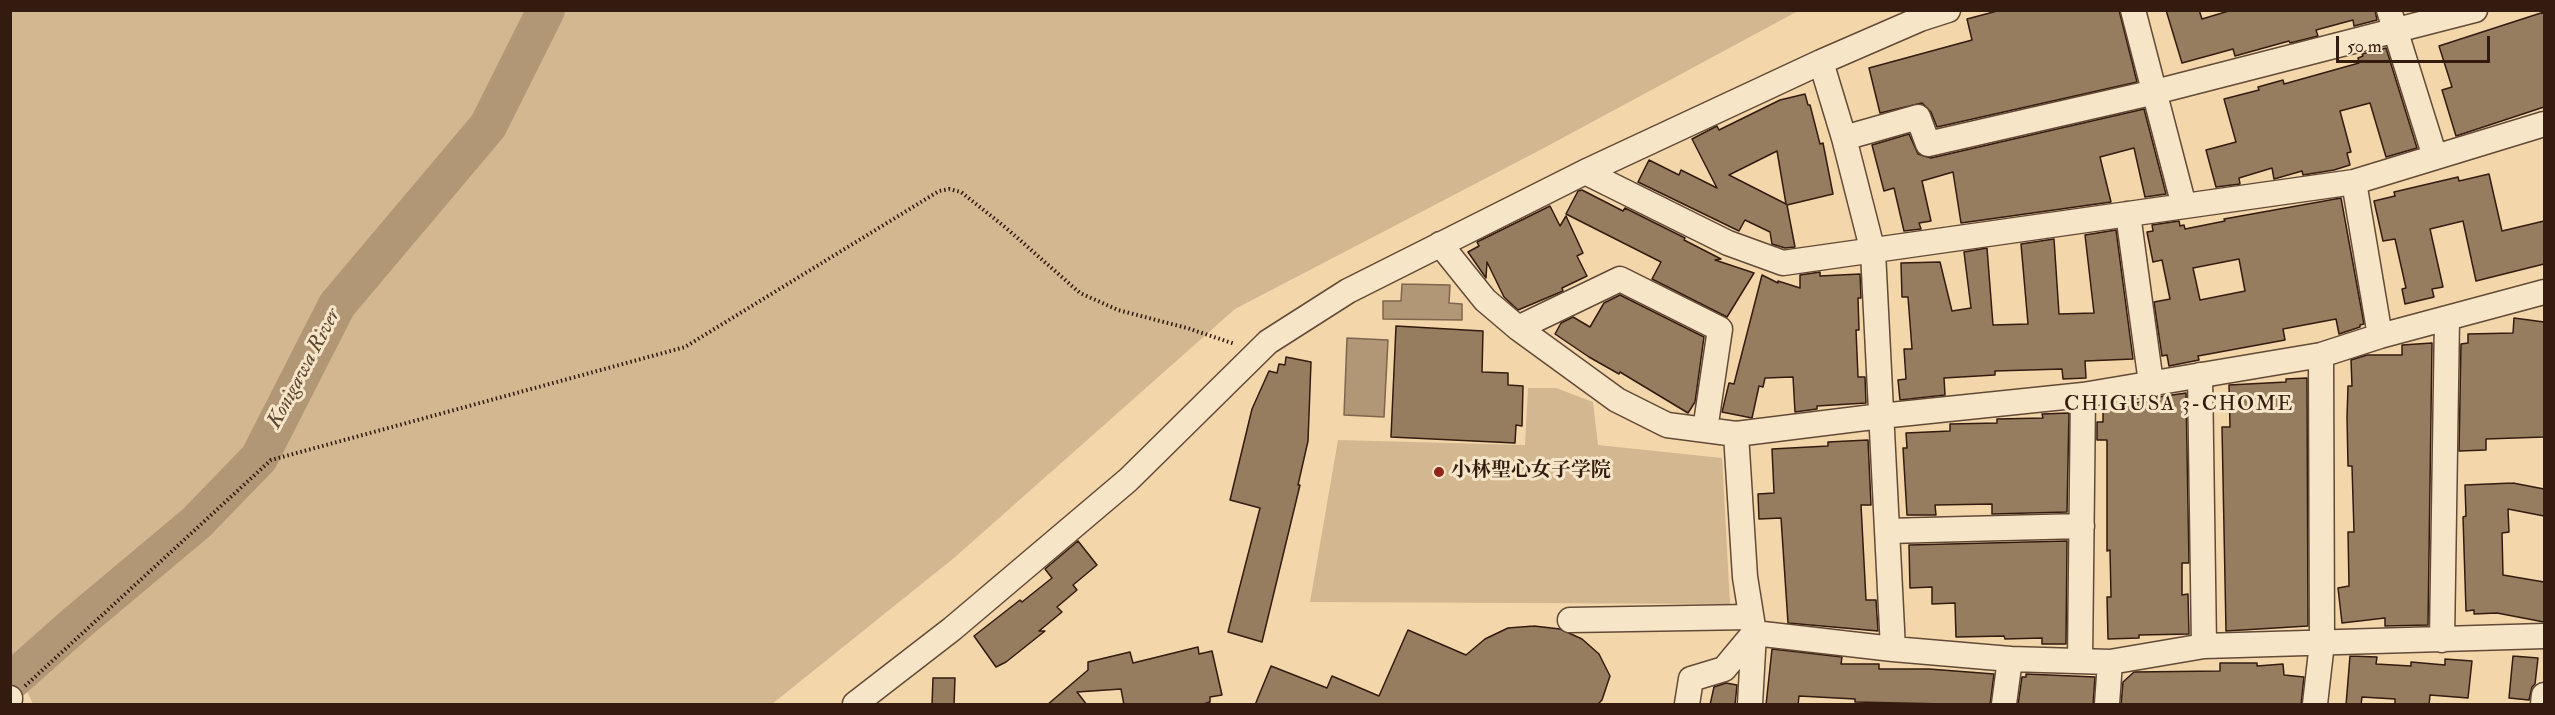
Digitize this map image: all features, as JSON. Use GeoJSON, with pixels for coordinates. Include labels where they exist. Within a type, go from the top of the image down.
{"type":"FeatureCollection","features":[{"type":"Feature","properties":{"kind":"street"},"geometry":{"type":"LineString","coordinates":[[855,705],[952,629],[1128,480],[1268,342],[1348,291],[1585,172],[1821,62],[1920,19],[1948,10]]}},
{"type":"Feature","properties":{"kind":"street"},"geometry":{"type":"LineString","coordinates":[[2133,10],[2184,206]]}},
{"type":"Feature","properties":{"kind":"street"},"geometry":{"type":"LineString","coordinates":[[1844,138],[1918,117],[1928,144],[2155,92],[2392,21],[2475,10]]}},
{"type":"Feature","properties":{"kind":"street"},"geometry":{"type":"LineString","coordinates":[[2392,21],[2435,157]]}},
{"type":"Feature","properties":{"kind":"street"},"geometry":{"type":"LineString","coordinates":[[1821,62],[1844,138],[1873,252],[1893,649]]}},
{"type":"Feature","properties":{"kind":"street"},"geometry":{"type":"LineString","coordinates":[[1585,172],[1728,243],[1783,263],[2354,182],[2544,124]]}},
{"type":"Feature","properties":{"kind":"street"},"geometry":{"type":"LineString","coordinates":[[2354,182],[2380,336]]}},
{"type":"Feature","properties":{"kind":"street"},"geometry":{"type":"LineString","coordinates":[[2128,214],[2151,383]]}},
{"type":"Feature","properties":{"kind":"street"},"geometry":{"type":"LineString","coordinates":[[1440,244],[1485,300],[1518,328],[1617,400],[1667,425],[1736,434],[2083,395],[2321,355],[2380,336],[2544,292]]}},
{"type":"Feature","properties":{"kind":"street"},"geometry":{"type":"LineString","coordinates":[[1518,328],[1620,279],[1720,329],[1705,430]]}},
{"type":"Feature","properties":{"kind":"street"},"geometry":{"type":"LineString","coordinates":[[2442,640],[2447,319]]}},
{"type":"Feature","properties":{"kind":"street"},"geometry":{"type":"LineString","coordinates":[[2315,705],[2322,643],[2321,355]]}},
{"type":"Feature","properties":{"kind":"street"},"geometry":{"type":"LineString","coordinates":[[2200,375],[2204,646]]}},
{"type":"Feature","properties":{"kind":"street"},"geometry":{"type":"LineString","coordinates":[[2080,661],[2083,395]]}},
{"type":"Feature","properties":{"kind":"street"},"geometry":{"type":"LineString","coordinates":[[1736,434],[1745,577],[1752,625],[1750,705]]}},
{"type":"Feature","properties":{"kind":"street"},"geometry":{"type":"LineString","coordinates":[[1887,531],[2082,526]]}},
{"type":"Feature","properties":{"kind":"street"},"geometry":{"type":"LineString","coordinates":[[1570,620],[1752,625],[1893,649],[2010,659],[2110,662],[2204,646],[2544,636]]}},
{"type":"Feature","properties":{"kind":"street"},"geometry":{"type":"LineString","coordinates":[[1687,705],[1691,679],[1724,669],[1752,625]]}},
{"type":"Feature","properties":{"kind":"street"},"geometry":{"type":"LineString","coordinates":[[2004,705],[2010,659]]}},
{"type":"Feature","properties":{"kind":"street"},"geometry":{"type":"LineString","coordinates":[[2107,705],[2110,662]]}},
{"type":"Feature","properties":{"kind":"street"},"geometry":{"type":"LineString","coordinates":[[2542,705],[2544,695]]}},
{"type":"Feature","properties":{"kind":"path"},"geometry":{"type":"LineString","coordinates":[[11,698],[271,460],[685,347],[939,191],[949,189],[961,192],[1080,293],[1118,310],[1187,328],[1258,352]]}},
{"type":"Feature","properties":{"kind":"shaded area"},"geometry":{"type":"Polygon","coordinates":[[[11,10],[1798,11],[1542,149],[1235,309],[954,558],[772,704],[33,704],[13,662],[10,662],[11,10]]]}},
{"type":"Feature","properties":{"kind":"shaded area"},"geometry":{"type":"Polygon","coordinates":[[[1402,284],[1450,285],[1449,303],[1462,304],[1462,320],[1383,319],[1383,301],[1401,301],[1402,284]]]}},
{"type":"Feature","properties":{"kind":"shaded area"},"geometry":{"type":"Polygon","coordinates":[[[1347,338],[1388,340],[1384,417],[1344,415],[1347,338]]]}},
{"type":"Feature","properties":{"kind":"shaded area"},"geometry":{"type":"Polygon","coordinates":[[[1528,388],[1556,388],[1593,402],[1598,445],[1722,458],[1730,604],[1310,602],[1338,440],[1525,445],[1528,388]]]}},
{"type":"Feature","properties":{"kind":"building"},"geometry":{"type":"Polygon","coordinates":[[[2001,10],[2119,10],[2137,82],[1937,127],[1931,112],[1922,103],[1880,113],[1869,68],[1972,40],[1967,19],[2001,10]]]}},
{"type":"Feature","properties":{"kind":"building"},"geometry":{"type":"Polygon","coordinates":[[[2166,10],[2199,10],[2202,19],[2232,10],[2375,10],[2377,20],[2354,26],[2353,20],[2316,30],[2318,36],[2290,43],[2289,41],[2235,56],[2233,49],[2182,63],[2166,10]]]}},
{"type":"Feature","properties":{"kind":"building"},"geometry":{"type":"Polygon","coordinates":[[[2544,12],[2544,107],[2456,136],[2442,90],[2452,87],[2439,46],[2544,12]]]}},
{"type":"Feature","properties":{"kind":"building"},"geometry":{"type":"Polygon","coordinates":[[[2386,48],[2417,148],[2386,157],[2370,103],[2340,111],[2351,152],[2347,153],[2350,165],[2303,175],[2302,171],[2274,179],[2272,168],[2239,178],[2240,184],[2216,187],[2206,150],[2236,142],[2224,99],[2259,90],[2258,87],[2283,80],[2284,84],[2359,63],[2358,58],[2363,56],[2362,54],[2386,48]]]}},
{"type":"Feature","properties":{"kind":"building"},"geometry":{"type":"Polygon","coordinates":[[[1805,94],[1820,144],[1823,143],[1833,194],[1787,205],[1795,247],[1785,248],[1772,244],[1770,232],[1745,220],[1739,231],[1638,182],[1649,160],[1679,175],[1681,170],[1717,188],[1692,139],[1717,126],[1719,130],[1780,100],[1805,94]],[[1777,151],[1729,175],[1786,204],[1777,151]]]}},
{"type":"Feature","properties":{"kind":"building"},"geometry":{"type":"Polygon","coordinates":[[[2144,109],[2166,194],[2145,197],[2134,148],[2100,157],[2111,202],[1961,223],[1953,172],[1922,181],[1931,221],[1919,223],[1921,229],[1904,231],[1894,188],[1884,191],[1872,145],[1909,134],[1918,154],[1931,158],[2144,109]]]}},
{"type":"Feature","properties":{"kind":"building"},"geometry":{"type":"Polygon","coordinates":[[[2489,174],[2502,231],[2544,221],[2544,264],[2476,281],[2463,221],[2430,229],[2443,287],[2432,289],[2434,297],[2405,304],[2402,289],[2406,288],[2395,239],[2383,241],[2374,201],[2395,196],[2394,192],[2458,177],[2459,181],[2489,174]]]}},
{"type":"Feature","properties":{"kind":"building"},"geometry":{"type":"Polygon","coordinates":[[[1582,190],[1623,211],[1625,208],[1721,259],[1715,260],[1754,273],[1727,317],[1652,279],[1661,262],[1566,214],[1578,191],[1582,190]]]}},
{"type":"Feature","properties":{"kind":"building"},"geometry":{"type":"Polygon","coordinates":[[[2341,198],[2364,324],[2339,334],[2336,319],[2283,329],[2285,340],[2198,356],[2199,360],[2169,366],[2167,355],[2162,356],[2154,302],[2170,299],[2162,260],[2153,262],[2147,232],[2153,231],[2152,225],[2179,221],[2180,226],[2184,225],[2185,229],[2225,221],[2224,219],[2341,198]],[[2239,259],[2193,268],[2200,300],[2245,291],[2239,259]]]}},
{"type":"Feature","properties":{"kind":"building"},"geometry":{"type":"Polygon","coordinates":[[[1550,206],[1560,226],[1566,216],[1583,253],[1577,256],[1587,276],[1562,288],[1563,291],[1518,310],[1504,297],[1487,262],[1486,278],[1468,252],[1479,246],[1477,242],[1550,206]]]}},
{"type":"Feature","properties":{"kind":"building"},"geometry":{"type":"Polygon","coordinates":[[[2116,230],[2133,359],[2085,361],[2086,378],[2063,379],[2062,369],[1995,371],[1995,375],[1944,378],[1945,395],[1900,400],[1898,380],[1906,379],[1904,349],[1912,349],[1908,297],[1902,297],[1901,263],[1940,262],[1952,311],[1971,308],[1964,252],[1987,248],[1993,325],[2028,324],[2021,244],[2054,239],[2059,314],[2094,313],[2085,235],[2116,230]]]}},
{"type":"Feature","properties":{"kind":"building"},"geometry":{"type":"Polygon","coordinates":[[[1820,272],[1820,276],[1860,274],[1859,330],[1856,330],[1858,377],[1865,377],[1866,403],[1817,406],[1817,409],[1795,412],[1793,377],[1765,378],[1763,387],[1759,386],[1752,418],[1722,412],[1729,383],[1734,384],[1762,275],[1778,283],[1778,281],[1800,288],[1800,275],[1820,272]]]}},
{"type":"Feature","properties":{"kind":"building"},"geometry":{"type":"Polygon","coordinates":[[[1620,295],[1704,337],[1695,402],[1688,413],[1620,372],[1619,374],[1589,357],[1555,334],[1561,323],[1573,317],[1590,327],[1604,303],[1620,295]]]}},
{"type":"Feature","properties":{"kind":"building"},"geometry":{"type":"Polygon","coordinates":[[[2514,318],[2544,322],[2544,437],[2486,439],[2486,450],[2459,451],[2461,344],[2468,343],[2468,334],[2513,333],[2514,318]]]}},
{"type":"Feature","properties":{"kind":"building"},"geometry":{"type":"Polygon","coordinates":[[[1396,326],[1483,331],[1482,372],[1508,373],[1508,385],[1523,386],[1522,426],[1516,425],[1515,443],[1391,437],[1396,326]]]}},
{"type":"Feature","properties":{"kind":"building"},"geometry":{"type":"Polygon","coordinates":[[[2432,343],[2428,625],[2385,626],[2385,618],[2342,623],[2338,588],[2349,586],[2348,532],[2354,532],[2352,466],[2348,466],[2347,417],[2348,386],[2352,386],[2351,360],[2367,355],[2402,355],[2402,345],[2432,343]]]}},
{"type":"Feature","properties":{"kind":"building"},"geometry":{"type":"Polygon","coordinates":[[[1286,357],[1311,362],[1308,441],[1298,485],[1300,485],[1262,642],[1228,632],[1260,508],[1230,500],[1252,409],[1269,371],[1277,373],[1279,364],[1285,365],[1286,357]]]}},
{"type":"Feature","properties":{"kind":"building"},"geometry":{"type":"Polygon","coordinates":[[[2307,378],[2308,626],[2226,631],[2222,427],[2230,427],[2229,385],[2286,382],[2286,379],[2307,378]]]}},
{"type":"Feature","properties":{"kind":"building"},"geometry":{"type":"Polygon","coordinates":[[[2186,393],[2189,563],[2182,563],[2182,595],[2188,594],[2189,634],[2139,635],[2139,638],[2108,639],[2107,597],[2111,597],[2110,550],[2107,551],[2107,440],[2097,440],[2097,422],[2103,422],[2103,406],[2153,401],[2158,397],[2186,393]]]}},
{"type":"Feature","properties":{"kind":"building"},"geometry":{"type":"Polygon","coordinates":[[[2069,413],[2067,512],[1992,514],[1992,504],[1935,505],[1936,515],[1907,515],[1903,448],[1907,448],[1906,433],[1950,431],[1950,424],[1997,423],[1997,419],[2043,418],[2042,414],[2069,413]]]}},
{"type":"Feature","properties":{"kind":"building"},"geometry":{"type":"Polygon","coordinates":[[[1868,440],[1871,505],[1861,505],[1866,600],[1876,600],[1878,631],[1788,623],[1781,518],[1759,519],[1758,494],[1774,493],[1772,449],[1828,446],[1828,442],[1868,440]]]}},
{"type":"Feature","properties":{"kind":"building"},"geometry":{"type":"Polygon","coordinates":[[[2513,483],[2544,489],[2544,516],[2508,509],[2509,532],[2502,533],[2503,575],[2544,582],[2544,622],[2497,613],[2474,614],[2474,610],[2466,611],[2463,517],[2466,516],[2465,485],[2513,483]]]}},
{"type":"Feature","properties":{"kind":"building"},"geometry":{"type":"Polygon","coordinates":[[[1078,541],[1097,565],[1073,585],[1077,590],[1057,607],[1062,612],[1039,631],[1045,631],[1006,662],[996,667],[974,636],[1052,578],[1045,569],[1078,541]]]}},
{"type":"Feature","properties":{"kind":"building"},"geometry":{"type":"Polygon","coordinates":[[[2067,541],[2066,644],[2042,644],[2042,638],[1956,637],[1955,603],[1932,604],[1932,587],[1910,588],[1909,545],[2067,541]]]}},
{"type":"Feature","properties":{"kind":"building"},"geometry":{"type":"Polygon","coordinates":[[[1534,626],[1560,629],[1582,639],[1599,654],[1610,676],[1602,700],[1597,705],[1255,705],[1271,666],[1327,688],[1332,676],[1379,696],[1408,630],[1466,655],[1485,639],[1508,628],[1534,626]]]}},
{"type":"Feature","properties":{"kind":"building"},"geometry":{"type":"Polygon","coordinates":[[[1198,647],[1199,654],[1212,651],[1222,695],[1210,697],[1210,702],[1200,705],[1124,705],[1121,689],[1077,692],[1087,705],[1047,705],[1088,670],[1088,662],[1130,652],[1133,663],[1198,647]]]}},
{"type":"Feature","properties":{"kind":"building"},"geometry":{"type":"Polygon","coordinates":[[[1772,649],[1842,657],[1841,664],[1879,664],[1879,669],[1929,669],[1994,674],[1990,705],[1855,702],[1855,699],[1799,696],[1798,705],[1766,705],[1772,649]]]}},
{"type":"Feature","properties":{"kind":"building"},"geometry":{"type":"Polygon","coordinates":[[[2350,656],[2377,657],[2376,664],[2411,666],[2411,662],[2445,665],[2445,659],[2472,661],[2468,698],[2430,695],[2429,705],[2395,705],[2395,699],[2362,697],[2361,705],[2346,705],[2350,656]]]}},
{"type":"Feature","properties":{"kind":"building"},"geometry":{"type":"Polygon","coordinates":[[[2513,656],[2538,658],[2535,684],[2529,700],[2509,698],[2513,656]]]}},
{"type":"Feature","properties":{"kind":"building"},"geometry":{"type":"Polygon","coordinates":[[[2220,663],[2257,663],[2257,666],[2283,664],[2284,675],[2304,677],[2301,705],[2121,705],[2123,682],[2134,672],[2220,671],[2220,663]]]}},
{"type":"Feature","properties":{"kind":"building"},"geometry":{"type":"Polygon","coordinates":[[[2026,674],[2095,677],[2093,705],[2018,705],[2022,677],[2026,677],[2026,674]]]}},
{"type":"Feature","properties":{"kind":"building"},"geometry":{"type":"Polygon","coordinates":[[[933,678],[955,678],[954,705],[932,705],[933,678]]]}},
{"type":"Feature","properties":{"kind":"building"},"geometry":{"type":"Polygon","coordinates":[[[1726,683],[1737,685],[1735,705],[1710,705],[1714,687],[1726,683]]]}},
{"type":"Feature","properties":{"kind":"waterway","name":"Konigawa River"},"geometry":{"type":"LineString","coordinates":[[10,682],[196,523],[259,458],[337,305],[488,126],[546,10]]}},
{"type":"Feature","properties":{"kind":"place","name":"小林聖心女子学院"},"geometry":{"type":"Point","coordinates":[1439,472]}},
{"type":"Feature","properties":{"kind":"district","name":"CHIGUSA 3-CHOME"},"geometry":{"type":"Point","coordinates":[2179,405]}}]}
